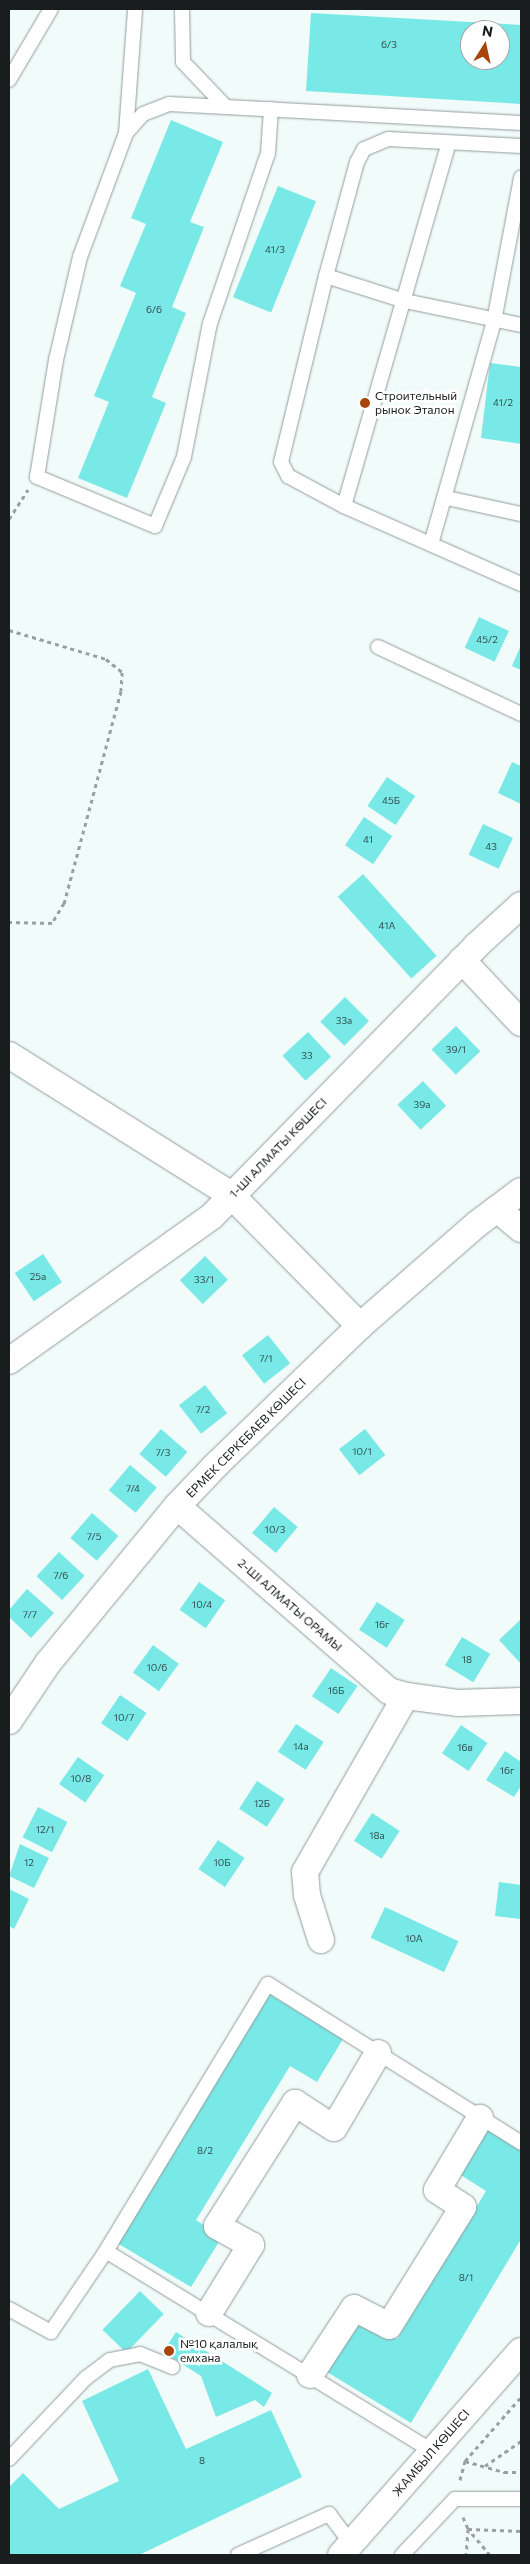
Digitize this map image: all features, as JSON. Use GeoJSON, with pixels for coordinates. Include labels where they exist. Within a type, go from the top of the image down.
{"type":"FeatureCollection","features":[{"type":"Feature","properties":{"kind":"street","name":"1-ШІ АЛМАТЫ КӨШЕСІ"},"geometry":{"type":"LineString","coordinates":[[9,1361],[212,1216],[462,960],[521,905]]}},
{"type":"Feature","properties":{"kind":"street"},"geometry":{"type":"LineString","coordinates":[[462,960],[521,1023]]}},
{"type":"Feature","properties":{"kind":"street"},"geometry":{"type":"LineString","coordinates":[[9,1055],[231,1195],[360,1326]]}},
{"type":"Feature","properties":{"kind":"street","name":"ЕРМЕК СЕРКЕБАЕВ КӨШЕСІ"},"geometry":{"type":"LineString","coordinates":[[9,1721],[48,1663],[177,1506],[360,1326],[497,1209],[521,1191]]}},
{"type":"Feature","properties":{"kind":"street"},"geometry":{"type":"LineString","coordinates":[[497,1209],[521,1228]]}},
{"type":"Feature","properties":{"kind":"street","name":"2-ШІ АЛМАТЫ ОРАМЫ"},"geometry":{"type":"LineString","coordinates":[[177,1506],[389,1691],[406,1696],[458,1703],[521,1701]]}},
{"type":"Feature","properties":{"kind":"street"},"geometry":{"type":"LineString","coordinates":[[321,1940],[307,1895],[305,1872],[406,1696]]}},
{"type":"Feature","properties":{"kind":"street"},"geometry":{"type":"LineString","coordinates":[[209,2313],[251,2245],[217,2226],[295,2103],[334,2128],[378,2054]]}},
{"type":"Feature","properties":{"kind":"street"},"geometry":{"type":"LineString","coordinates":[[310,2375],[354,2308],[390,2326],[463,2207],[436,2190],[480,2118]]}},
{"type":"Feature","properties":{"kind":"street","name":"ЖАМБЫЛ КӨШЕСІ"},"geometry":{"type":"LineString","coordinates":[[347,2550],[521,2351]]}},
{"type":"Feature","properties":{"kind":"lane"},"geometry":{"type":"LineString","coordinates":[[9,80],[51,9]]}},
{"type":"Feature","properties":{"kind":"lane"},"geometry":{"type":"LineString","coordinates":[[134,9],[126,133],[72,286],[37,477],[155,526],[184,457],[210,323],[268,153],[271,109]]}},
{"type":"Feature","properties":{"kind":"lane"},"geometry":{"type":"LineString","coordinates":[[182,9],[183,62],[226,107]]}},
{"type":"Feature","properties":{"kind":"lane"},"geometry":{"type":"LineString","coordinates":[[126,133],[143,114],[169,104],[521,123]]}},
{"type":"Feature","properties":{"kind":"lane"},"geometry":{"type":"LineString","coordinates":[[521,146],[448,145],[388,139],[364,149],[357,162],[326,276],[281,462],[288,476],[344,506],[521,584]]}},
{"type":"Feature","properties":{"kind":"lane"},"geometry":{"type":"LineString","coordinates":[[344,506],[405,301],[448,145]]}},
{"type":"Feature","properties":{"kind":"lane"},"geometry":{"type":"LineString","coordinates":[[431,544],[447,498],[516,236],[521,178]]}},
{"type":"Feature","properties":{"kind":"lane"},"geometry":{"type":"LineString","coordinates":[[326,276],[405,301],[494,321],[521,325]]}},
{"type":"Feature","properties":{"kind":"lane"},"geometry":{"type":"LineString","coordinates":[[447,498],[521,514]]}},
{"type":"Feature","properties":{"kind":"lane"},"geometry":{"type":"LineString","coordinates":[[378,647],[521,714]]}},
{"type":"Feature","properties":{"kind":"lane"},"geometry":{"type":"LineString","coordinates":[[9,2309],[51,2332],[106,2251],[268,1984],[521,2143]]}},
{"type":"Feature","properties":{"kind":"lane"},"geometry":{"type":"LineString","coordinates":[[106,2251],[432,2451]]}},
{"type":"Feature","properties":{"kind":"lane"},"geometry":{"type":"LineString","coordinates":[[9,2459],[86,2378],[110,2360],[140,2354],[173,2366]]}},
{"type":"Feature","properties":{"kind":"lane"},"geometry":{"type":"LineString","coordinates":[[402,2555],[455,2499],[521,2499]]}},
{"type":"Feature","properties":{"kind":"lane"},"geometry":{"type":"LineString","coordinates":[[238,2555],[329,2514],[347,2550]]}},
{"type":"Feature","properties":{"kind":"path"},"geometry":{"type":"LineString","coordinates":[[9,519],[37,477]]}},
{"type":"Feature","properties":{"kind":"path"},"geometry":{"type":"LineString","coordinates":[[9,630],[106,659],[122,672],[121,691],[64,903],[52,923],[9,922]]}},
{"type":"Feature","properties":{"kind":"path"},"geometry":{"type":"LineString","coordinates":[[490,2555],[468,2529],[455,2499],[466,2461],[521,2397]]}},
{"type":"Feature","properties":{"kind":"path"},"geometry":{"type":"LineString","coordinates":[[485,2467],[521,2441]]}},
{"type":"Feature","properties":{"kind":"path"},"geometry":{"type":"LineString","coordinates":[[466,2461],[485,2467],[521,2472]]}},
{"type":"Feature","properties":{"kind":"path"},"geometry":{"type":"LineString","coordinates":[[468,2529],[521,2531]]}},
{"type":"Feature","properties":{"kind":"path"},"geometry":{"type":"LineString","coordinates":[[466,2555],[468,2529]]}},
{"type":"Feature","properties":{"kind":"building"},"geometry":{"type":"Polygon","coordinates":[[[311,13],[460,22],[460,70],[510,70],[510,24],[521,25],[521,104],[306,91],[311,13]]]}},
{"type":"Feature","properties":{"kind":"building"},"geometry":{"type":"Polygon","coordinates":[[[171,120],[223,142],[190,222],[204,227],[172,307],[186,313],[152,397],[166,403],[127,498],[78,478],[109,402],[94,396],[136,293],[120,286],[146,224],[131,218],[171,120]]]}},
{"type":"Feature","properties":{"kind":"building"},"geometry":{"type":"Polygon","coordinates":[[[278,186],[316,201],[271,313],[233,297],[278,186]]]}},
{"type":"Feature","properties":{"kind":"building"},"geometry":{"type":"Polygon","coordinates":[[[490,363],[521,367],[521,444],[481,438],[490,363]]]}},
{"type":"Feature","properties":{"kind":"building"},"geometry":{"type":"Polygon","coordinates":[[[479,617],[509,631],[495,662],[465,648],[479,617]]]}},
{"type":"Feature","properties":{"kind":"building"},"geometry":{"type":"Polygon","coordinates":[[[521,645],[521,670],[512,666],[521,645]]]}},
{"type":"Feature","properties":{"kind":"building"},"geometry":{"type":"Polygon","coordinates":[[[512,762],[521,766],[521,804],[498,793],[512,762]]]}},
{"type":"Feature","properties":{"kind":"building"},"geometry":{"type":"Polygon","coordinates":[[[387,777],[415,796],[396,825],[367,806],[387,777]]]}},
{"type":"Feature","properties":{"kind":"building"},"geometry":{"type":"Polygon","coordinates":[[[364,817],[392,836],[373,864],[345,845],[364,817]]]}},
{"type":"Feature","properties":{"kind":"building"},"geometry":{"type":"Polygon","coordinates":[[[483,824],[513,838],[499,869],[469,855],[483,824]]]}},
{"type":"Feature","properties":{"kind":"building"},"geometry":{"type":"Polygon","coordinates":[[[363,874],[437,956],[411,978],[338,897],[363,874]]]}},
{"type":"Feature","properties":{"kind":"building"},"geometry":{"type":"Polygon","coordinates":[[[345,997],[369,1021],[344,1046],[320,1022],[345,997]]]}},
{"type":"Feature","properties":{"kind":"building"},"geometry":{"type":"Polygon","coordinates":[[[456,1026],[480,1051],[456,1075],[432,1050],[456,1026]]]}},
{"type":"Feature","properties":{"kind":"building"},"geometry":{"type":"Polygon","coordinates":[[[308,1032],[331,1057],[306,1081],[282,1056],[308,1032]]]}},
{"type":"Feature","properties":{"kind":"building"},"geometry":{"type":"Polygon","coordinates":[[[423,1081],[446,1106],[421,1130],[397,1105],[423,1081]]]}},
{"type":"Feature","properties":{"kind":"building"},"geometry":{"type":"Polygon","coordinates":[[[43,1254],[62,1282],[34,1301],[15,1273],[43,1254]]]}},
{"type":"Feature","properties":{"kind":"building"},"geometry":{"type":"Polygon","coordinates":[[[205,1256],[228,1280],[203,1304],[180,1280],[205,1256]]]}},
{"type":"Feature","properties":{"kind":"building"},"geometry":{"type":"Polygon","coordinates":[[[268,1335],[290,1363],[264,1384],[242,1355],[268,1335]]]}},
{"type":"Feature","properties":{"kind":"building"},"geometry":{"type":"Polygon","coordinates":[[[205,1385],[227,1413],[201,1434],[179,1405],[205,1385]]]}},
{"type":"Feature","properties":{"kind":"building"},"geometry":{"type":"Polygon","coordinates":[[[161,1429],[187,1452],[166,1477],[139,1454],[161,1429]]]}},
{"type":"Feature","properties":{"kind":"building"},"geometry":{"type":"Polygon","coordinates":[[[365,1429],[385,1455],[359,1475],[339,1449],[365,1429]]]}},
{"type":"Feature","properties":{"kind":"building"},"geometry":{"type":"Polygon","coordinates":[[[130,1465],[157,1487],[136,1513],[109,1490],[130,1465]]]}},
{"type":"Feature","properties":{"kind":"building"},"geometry":{"type":"Polygon","coordinates":[[[274,1507],[298,1527],[276,1553],[252,1533],[274,1507]]]}},
{"type":"Feature","properties":{"kind":"building"},"geometry":{"type":"Polygon","coordinates":[[[92,1513],[118,1536],[97,1561],[70,1538],[92,1513]]]}},
{"type":"Feature","properties":{"kind":"building"},"geometry":{"type":"Polygon","coordinates":[[[59,1552],[85,1576],[62,1600],[36,1576],[59,1552]]]}},
{"type":"Feature","properties":{"kind":"building"},"geometry":{"type":"Polygon","coordinates":[[[199,1582],[225,1600],[206,1628],[179,1610],[199,1582]]]}},
{"type":"Feature","properties":{"kind":"building"},"geometry":{"type":"Polygon","coordinates":[[[27,1589],[54,1613],[31,1638],[9,1617],[9,1610],[27,1589]]]}},
{"type":"Feature","properties":{"kind":"building"},"geometry":{"type":"Polygon","coordinates":[[[377,1602],[405,1620],[387,1648],[359,1630],[377,1602]]]}},
{"type":"Feature","properties":{"kind":"building"},"geometry":{"type":"Polygon","coordinates":[[[521,1619],[521,1664],[499,1640],[521,1619]]]}},
{"type":"Feature","properties":{"kind":"building"},"geometry":{"type":"Polygon","coordinates":[[[462,1637],[490,1654],[473,1682],[445,1665],[462,1637]]]}},
{"type":"Feature","properties":{"kind":"building"},"geometry":{"type":"Polygon","coordinates":[[[153,1645],[179,1664],[159,1691],[133,1673],[153,1645]]]}},
{"type":"Feature","properties":{"kind":"building"},"geometry":{"type":"Polygon","coordinates":[[[331,1668],[358,1686],[339,1714],[312,1696],[331,1668]]]}},
{"type":"Feature","properties":{"kind":"building"},"geometry":{"type":"Polygon","coordinates":[[[120,1695],[147,1713],[128,1741],[101,1723],[120,1695]]]}},
{"type":"Feature","properties":{"kind":"building"},"geometry":{"type":"Polygon","coordinates":[[[296,1724],[324,1742],[306,1770],[278,1752],[296,1724]]]}},
{"type":"Feature","properties":{"kind":"building"},"geometry":{"type":"Polygon","coordinates":[[[461,1725],[488,1743],[469,1771],[442,1753],[461,1725]]]}},
{"type":"Feature","properties":{"kind":"building"},"geometry":{"type":"Polygon","coordinates":[[[505,1751],[521,1762],[521,1786],[514,1797],[486,1780],[505,1751]]]}},
{"type":"Feature","properties":{"kind":"building"},"geometry":{"type":"Polygon","coordinates":[[[78,1757],[104,1775],[85,1802],[59,1784],[78,1757]]]}},
{"type":"Feature","properties":{"kind":"building"},"geometry":{"type":"Polygon","coordinates":[[[257,1781],[285,1799],[267,1827],[239,1809],[257,1781]]]}},
{"type":"Feature","properties":{"kind":"building"},"geometry":{"type":"Polygon","coordinates":[[[38,1807],[67,1822],[52,1852],[23,1837],[38,1807]]]}},
{"type":"Feature","properties":{"kind":"building"},"geometry":{"type":"Polygon","coordinates":[[[372,1813],[400,1831],[382,1859],[354,1841],[372,1813]]]}},
{"type":"Feature","properties":{"kind":"building"},"geometry":{"type":"Polygon","coordinates":[[[218,1840],[245,1858],[225,1887],[198,1869],[218,1840]]]}},
{"type":"Feature","properties":{"kind":"building"},"geometry":{"type":"Polygon","coordinates":[[[20,1844],[49,1858],[34,1888],[9,1876],[20,1844]]]}},
{"type":"Feature","properties":{"kind":"building"},"geometry":{"type":"Polygon","coordinates":[[[499,1882],[521,1885],[521,1919],[495,1916],[499,1882]]]}},
{"type":"Feature","properties":{"kind":"building"},"geometry":{"type":"Polygon","coordinates":[[[9,1889],[29,1899],[14,1929],[9,1926],[9,1889]]]}},
{"type":"Feature","properties":{"kind":"building"},"geometry":{"type":"Polygon","coordinates":[[[385,1907],[458,1941],[444,1972],[371,1938],[385,1907]]]}},
{"type":"Feature","properties":{"kind":"building"},"geometry":{"type":"Polygon","coordinates":[[[269,1994],[343,2039],[317,2082],[290,2066],[196,2220],[222,2237],[191,2287],[117,2243],[269,1994]]]}},
{"type":"Feature","properties":{"kind":"building"},"geometry":{"type":"Polygon","coordinates":[[[483,2126],[521,2149],[521,2239],[411,2423],[327,2372],[359,2317],[397,2339],[486,2191],[456,2172],[483,2126]]]}},
{"type":"Feature","properties":{"kind":"building"},"geometry":{"type":"Polygon","coordinates":[[[140,2291],[164,2314],[126,2353],[102,2330],[140,2291]]]}},
{"type":"Feature","properties":{"kind":"building"},"geometry":{"type":"Polygon","coordinates":[[[176,2332],[272,2393],[264,2407],[255,2400],[216,2417],[201,2376],[163,2352],[176,2332]]]}},
{"type":"Feature","properties":{"kind":"building"},"geometry":{"type":"Polygon","coordinates":[[[148,2369],[186,2449],[271,2410],[302,2477],[139,2555],[9,2555],[9,2487],[23,2473],[59,2509],[119,2481],[82,2401],[148,2369]]]}},
{"type":"Feature","properties":{"kind":"place","name":"Строительный рынок Эталон"},"geometry":{"type":"Point","coordinates":[365,403]}},
{"type":"Feature","properties":{"kind":"place","name":"№10 қалалық емхана"},"geometry":{"type":"Point","coordinates":[169,2351]}}]}
